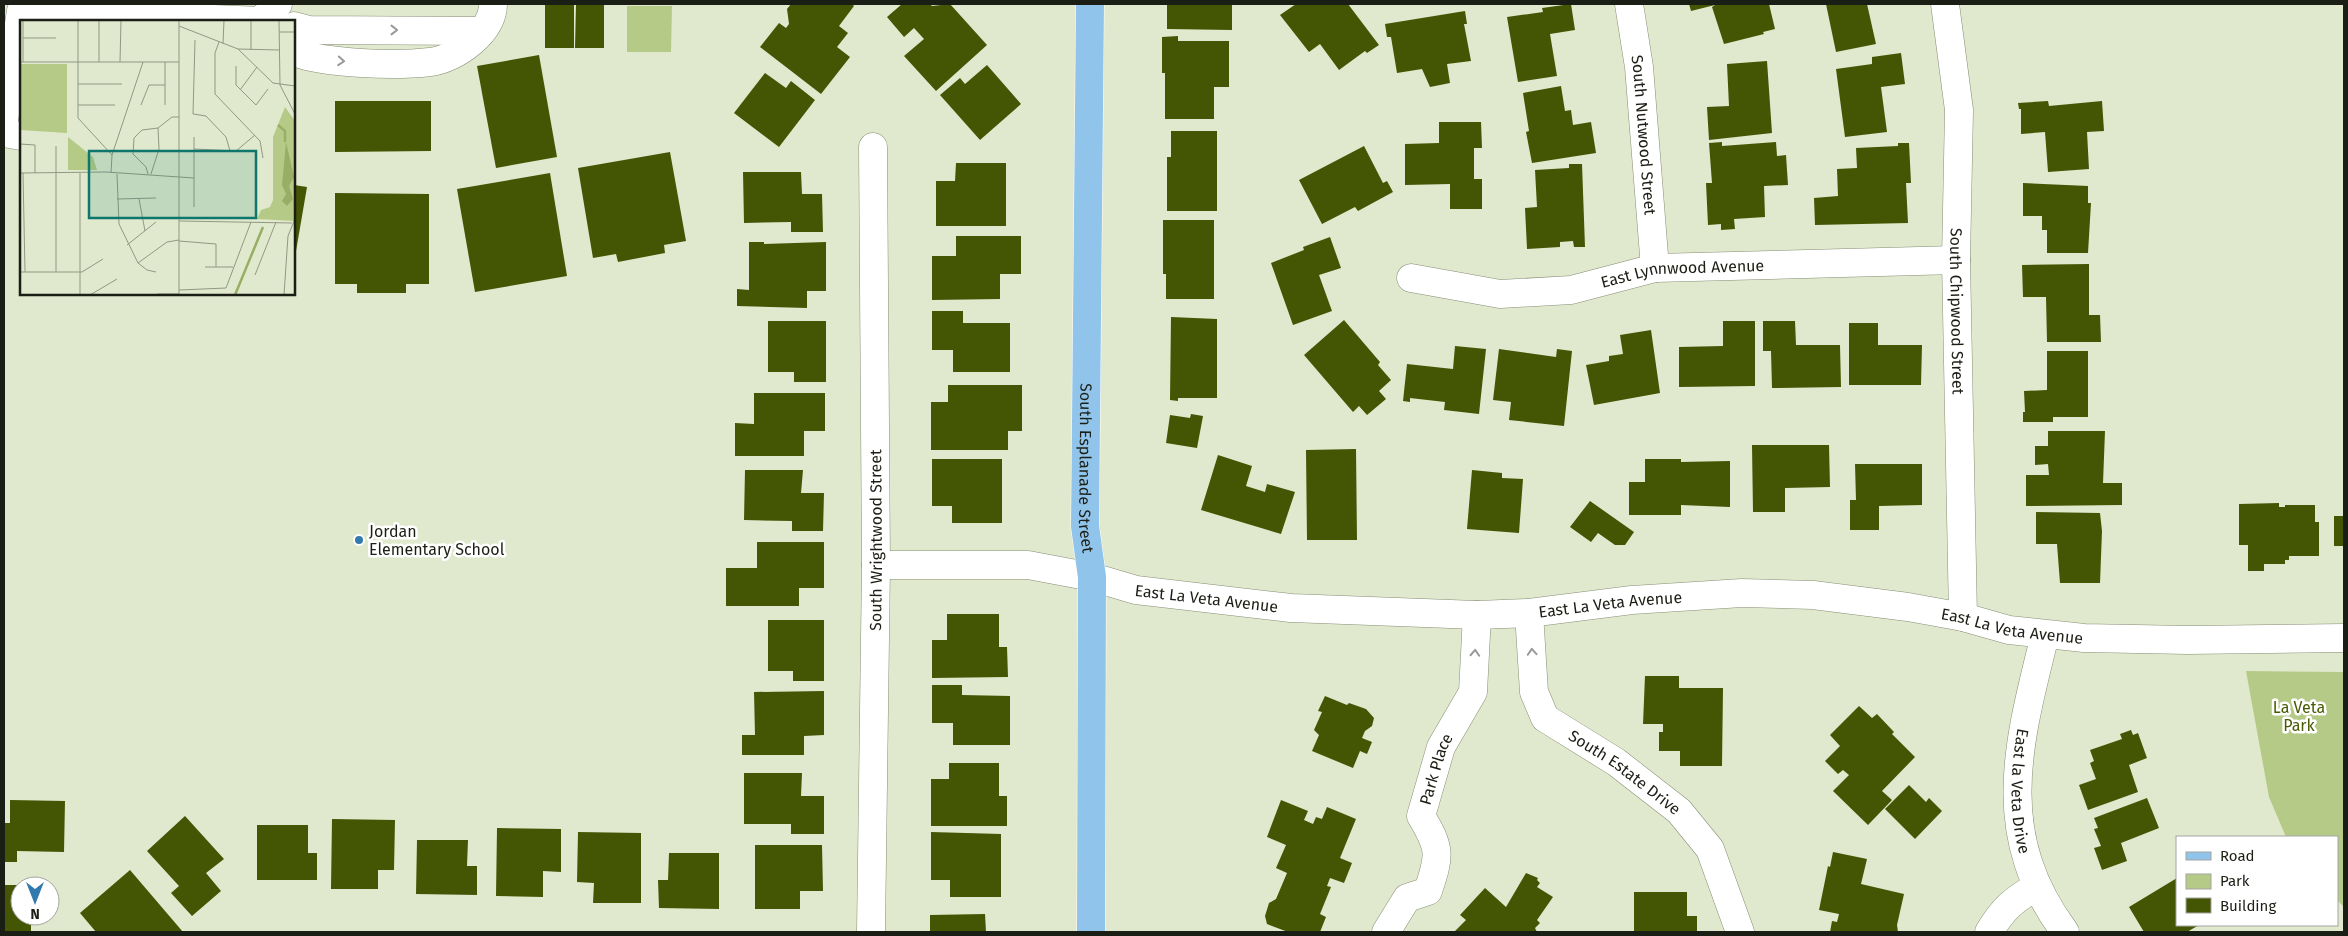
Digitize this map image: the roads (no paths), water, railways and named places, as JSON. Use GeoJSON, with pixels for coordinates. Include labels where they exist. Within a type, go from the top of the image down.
{"type":"FeatureCollection","features":[{"type":"Feature","properties":{"kind":"main road","name":"South Esplanade Street"},"geometry":{"type":"LineString","coordinates":[[1090,4],[1085,526],[1092,578],[1091,932]]}},
{"type":"Feature","properties":{"kind":"street"},"geometry":{"type":"LineString","coordinates":[[261,20],[279,4]]}},
{"type":"Feature","properties":{"kind":"street"},"geometry":{"type":"LineString","coordinates":[[278,20],[279,4]]}},
{"type":"Feature","properties":{"kind":"street"},"geometry":{"type":"LineString","coordinates":[[279,4],[287,20]]}},
{"type":"Feature","properties":{"kind":"street"},"geometry":{"type":"LineString","coordinates":[[295,52],[308,57],[338,61],[432,62],[452,56],[470,45],[482,31],[493,4]]}},
{"type":"Feature","properties":{"kind":"street","name":"South Nutwood Street"},"geometry":{"type":"LineString","coordinates":[[1629,4],[1639,67],[1655,268]]}},
{"type":"Feature","properties":{"kind":"street","name":"South Chipwood Street"},"geometry":{"type":"LineString","coordinates":[[1945,4],[1959,110],[1956,260],[1963,617]]}},
{"type":"Feature","properties":{"kind":"street"},"geometry":{"type":"LineString","coordinates":[[4,120],[21,11],[90,17],[218,20]]}},
{"type":"Feature","properties":{"kind":"street"},"geometry":{"type":"LineString","coordinates":[[295,26],[310,30],[482,31]]}},
{"type":"Feature","properties":{"kind":"street"},"geometry":{"type":"LineString","coordinates":[[4,134],[20,136]]}},
{"type":"Feature","properties":{"kind":"street","name":"South Wrightwood Street"},"geometry":{"type":"LineString","coordinates":[[871,932],[876,564],[873,147]]}},
{"type":"Feature","properties":{"kind":"street","name":"East Lynnwood Avenue"},"geometry":{"type":"LineString","coordinates":[[1411,278],[1508,294],[1571,290],[1655,268],[1956,260]]}},
{"type":"Feature","properties":{"kind":"street","name":"East La Veta Avenue"},"geometry":{"type":"LineString","coordinates":[[876,564],[1028,565],[1092,578],[1136,590],[1291,608],[1477,615],[1529,613],[1632,600],[1742,593],[1813,595],[1908,607],[1963,617],[2009,630],[2045,635],[2084,638],[2179,640],[2344,638]]}},
{"type":"Feature","properties":{"kind":"street","name":"South Estate Drive"},"geometry":{"type":"LineString","coordinates":[[1529,613],[1534,692],[1545,718],[1616,762],[1679,811],[1710,849],[1740,932]]}},
{"type":"Feature","properties":{"kind":"street","name":"Park Place"},"geometry":{"type":"LineString","coordinates":[[1386,932],[1407,898],[1428,891],[1437,863],[1435,839],[1421,816],[1441,747],[1473,692],[1477,615]]}},
{"type":"Feature","properties":{"kind":"street","name":"East la Veta Drive"},"geometry":{"type":"LineString","coordinates":[[2045,635],[2019,752],[2017,810],[2023,851],[2036,887],[2065,932]]}},
{"type":"Feature","properties":{"kind":"street"},"geometry":{"type":"LineString","coordinates":[[1989,932],[1999,916],[2012,901],[2036,887]]}},
{"type":"Feature","properties":{"kind":"place","name":"Jordan Elementary School"},"geometry":{"type":"Point","coordinates":[359,540]}},
{"type":"Feature","properties":{"kind":"park label","name":"La Veta Park"},"geometry":{"type":"Point","coordinates":[2299,716]}}]}
